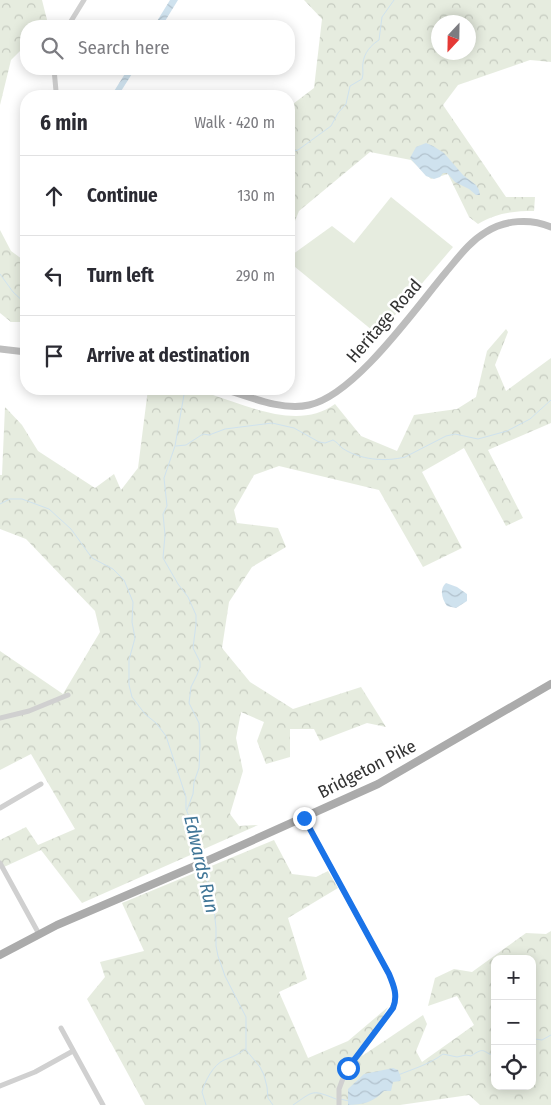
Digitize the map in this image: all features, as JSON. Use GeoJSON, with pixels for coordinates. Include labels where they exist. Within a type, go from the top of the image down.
{"type":"FeatureCollection","features":[{"type":"Feature","properties":{"kind":"main road","name":"Bridgeton Pike"},"geometry":{"type":"LineString","coordinates":[[0,955],[39,934],[114,899],[304,818],[378,784],[551,684]]}},
{"type":"Feature","properties":{"kind":"street"},"geometry":{"type":"LineString","coordinates":[[72,20],[84,0]]}},
{"type":"Feature","properties":{"kind":"street"},"geometry":{"type":"LineString","coordinates":[[55,75],[56,90]]}},
{"type":"Feature","properties":{"kind":"street","name":"Heritage Road"},"geometry":{"type":"LineString","coordinates":[[245,395],[283,406],[303,406],[320,402],[346,385],[366,367],[466,249],[481,235],[496,227],[516,222],[535,222],[551,227]]}},
{"type":"Feature","properties":{"kind":"street"},"geometry":{"type":"LineString","coordinates":[[0,350],[20,352]]}},
{"type":"Feature","properties":{"kind":"street"},"geometry":{"type":"LineString","coordinates":[[0,718],[29,711],[68,695]]}},
{"type":"Feature","properties":{"kind":"street"},"geometry":{"type":"LineString","coordinates":[[0,808],[41,784]]}},
{"type":"Feature","properties":{"kind":"street"},"geometry":{"type":"LineString","coordinates":[[304,818],[389,974],[396,999],[393,1008],[342,1078],[338,1095],[339,1105]]}},
{"type":"Feature","properties":{"kind":"street"},"geometry":{"type":"LineString","coordinates":[[0,863],[2,872],[39,934]]}},
{"type":"Feature","properties":{"kind":"street"},"geometry":{"type":"LineString","coordinates":[[61,1028],[103,1105]]}},
{"type":"Feature","properties":{"kind":"street"},"geometry":{"type":"LineString","coordinates":[[0,1086],[35,1072],[73,1051]]}},
{"type":"Feature","properties":{"kind":"green space"},"geometry":{"type":"Polygon","coordinates":[[[0,0],[42,0],[47,20],[20,20],[20,51],[11,60],[0,105],[0,0]]]}},
{"type":"Feature","properties":{"kind":"green space"},"geometry":{"type":"Polygon","coordinates":[[[304,0],[551,0],[551,62],[530,60],[458,85],[443,105],[506,197],[535,197],[534,211],[505,213],[491,217],[478,224],[469,217],[448,174],[431,179],[411,160],[370,152],[299,211],[295,221],[295,102],[314,88],[322,19],[304,0]]]}},
{"type":"Feature","properties":{"kind":"green space"},"geometry":{"type":"Polygon","coordinates":[[[391,197],[453,247],[378,335],[295,267],[295,253],[332,226],[354,243],[391,197]]]}},
{"type":"Feature","properties":{"kind":"green space"},"geometry":{"type":"Polygon","coordinates":[[[0,230],[11,251],[20,258],[20,322],[11,322],[0,313],[0,230]]]}},
{"type":"Feature","properties":{"kind":"green space"},"geometry":{"type":"Polygon","coordinates":[[[506,329],[508,332],[495,365],[506,391],[551,358],[551,423],[488,450],[523,518],[506,526],[464,448],[422,472],[462,548],[423,567],[379,490],[279,466],[254,475],[234,510],[237,523],[278,528],[286,547],[252,567],[229,602],[222,648],[250,682],[293,709],[361,687],[386,727],[367,723],[320,741],[314,729],[290,729],[290,757],[266,764],[257,741],[264,722],[241,712],[236,738],[243,771],[230,814],[239,826],[258,825],[82,903],[41,850],[4,867],[0,861],[0,840],[26,827],[38,845],[75,829],[31,754],[0,770],[0,651],[63,694],[100,632],[95,611],[26,539],[0,529],[0,475],[2,475],[5,407],[22,425],[38,451],[95,488],[114,474],[121,490],[138,468],[147,395],[213,395],[259,410],[291,416],[321,412],[335,404],[361,436],[397,451],[414,415],[457,409],[476,397],[487,351],[506,329]]]}},
{"type":"Feature","properties":{"kind":"green space"},"geometry":{"type":"Polygon","coordinates":[[[274,840],[292,874],[316,877],[328,871],[338,888],[288,918],[307,979],[279,992],[308,1058],[348,1041],[388,1007],[362,1056],[423,1015],[427,1024],[416,1051],[422,1062],[474,1025],[457,996],[428,1006],[435,978],[454,969],[472,972],[491,958],[491,1090],[536,1090],[536,955],[496,955],[526,933],[546,934],[551,931],[551,1105],[480,1105],[469,1095],[400,1105],[145,1105],[87,999],[105,977],[100,962],[144,951],[122,903],[274,840]]]}},
{"type":"Feature","properties":{"kind":"water"},"geometry":{"type":"Polygon","coordinates":[[[170,0],[178,0],[166,20],[158,20],[170,0]]]}},
{"type":"Feature","properties":{"kind":"water"},"geometry":{"type":"Polygon","coordinates":[[[124,75],[131,75],[122,90],[115,90],[124,75]]]}},
{"type":"Feature","properties":{"kind":"water"},"geometry":{"type":"Polygon","coordinates":[[[426,143],[444,153],[463,175],[476,185],[480,195],[476,195],[455,182],[447,173],[443,173],[440,177],[434,179],[426,176],[410,158],[416,147],[426,143]]]}},
{"type":"Feature","properties":{"kind":"water"},"geometry":{"type":"Polygon","coordinates":[[[446,583],[457,587],[467,594],[467,601],[456,608],[447,606],[442,594],[442,588],[446,583]]]}},
{"type":"Feature","properties":{"kind":"water"},"geometry":{"type":"Polygon","coordinates":[[[393,1068],[398,1070],[401,1078],[400,1081],[393,1082],[391,1091],[384,1091],[368,1102],[348,1105],[348,1089],[364,1074],[393,1068]]]}},
{"type":"Feature","properties":{"kind":"waterway","name":"Edwards Run"},"geometry":{"type":"LineString","coordinates":[[295,151],[331,126],[338,113],[346,104],[350,86],[362,79],[366,53],[379,40],[382,17],[394,0]]}},
{"type":"Feature","properties":{"kind":"waterway"},"geometry":{"type":"LineString","coordinates":[[0,274],[20,298]]}},
{"type":"Feature","properties":{"kind":"waterway","name":"Edwards Run"},"geometry":{"type":"LineString","coordinates":[[184,395],[175,446],[164,478],[167,506],[163,514],[165,535],[163,558],[188,597],[196,615],[193,648],[200,662],[200,667],[191,687],[189,703],[199,723],[199,768],[187,810]]}},
{"type":"Feature","properties":{"kind":"waterway"},"geometry":{"type":"LineString","coordinates":[[176,446],[186,445],[203,434],[209,435],[225,429],[272,423],[294,428],[319,442],[325,443],[333,440],[342,448],[357,455],[381,460],[397,459],[405,457],[446,436],[455,434],[478,439],[507,431],[530,419],[551,400]]}},
{"type":"Feature","properties":{"kind":"waterway"},"geometry":{"type":"LineString","coordinates":[[0,504],[10,499],[22,499],[49,509],[71,529],[92,558],[113,569],[124,580],[133,602],[132,622],[135,638],[129,660],[129,685],[132,697],[166,736],[186,797],[186,809],[194,829],[196,847],[200,859]]}},
{"type":"Feature","properties":{"kind":"waterway","name":"Edwards Run"},"geometry":{"type":"LineString","coordinates":[[203,865],[213,900],[218,956],[225,976],[246,1017],[246,1050],[264,1075],[268,1098],[273,1105]]}},
{"type":"Feature","properties":{"kind":"waterway"},"geometry":{"type":"LineString","coordinates":[[536,1039],[542,1040],[551,1035]]}},
{"type":"Feature","properties":{"kind":"waterway"},"geometry":{"type":"LineString","coordinates":[[206,1105],[202,1092],[207,1078],[213,1069],[220,1062],[245,1049]]}},
{"type":"Feature","properties":{"kind":"waterway"},"geometry":{"type":"LineString","coordinates":[[398,1075],[438,1058],[443,1054],[457,1057],[471,1056],[479,1051],[491,1054]]}},
{"type":"Feature","properties":{"kind":"waterway"},"geometry":{"type":"LineString","coordinates":[[293,1105],[313,1093],[336,1099]]}},
{"type":"Feature","properties":{"kind":"waterway"},"geometry":{"type":"LineString","coordinates":[[340,1099],[349,1101]]}},
{"type":"Feature","properties":{"kind":"route"},"geometry":{"type":"LineString","coordinates":[[304,818],[394,986],[396,999],[393,1008],[348,1068]]}}]}
